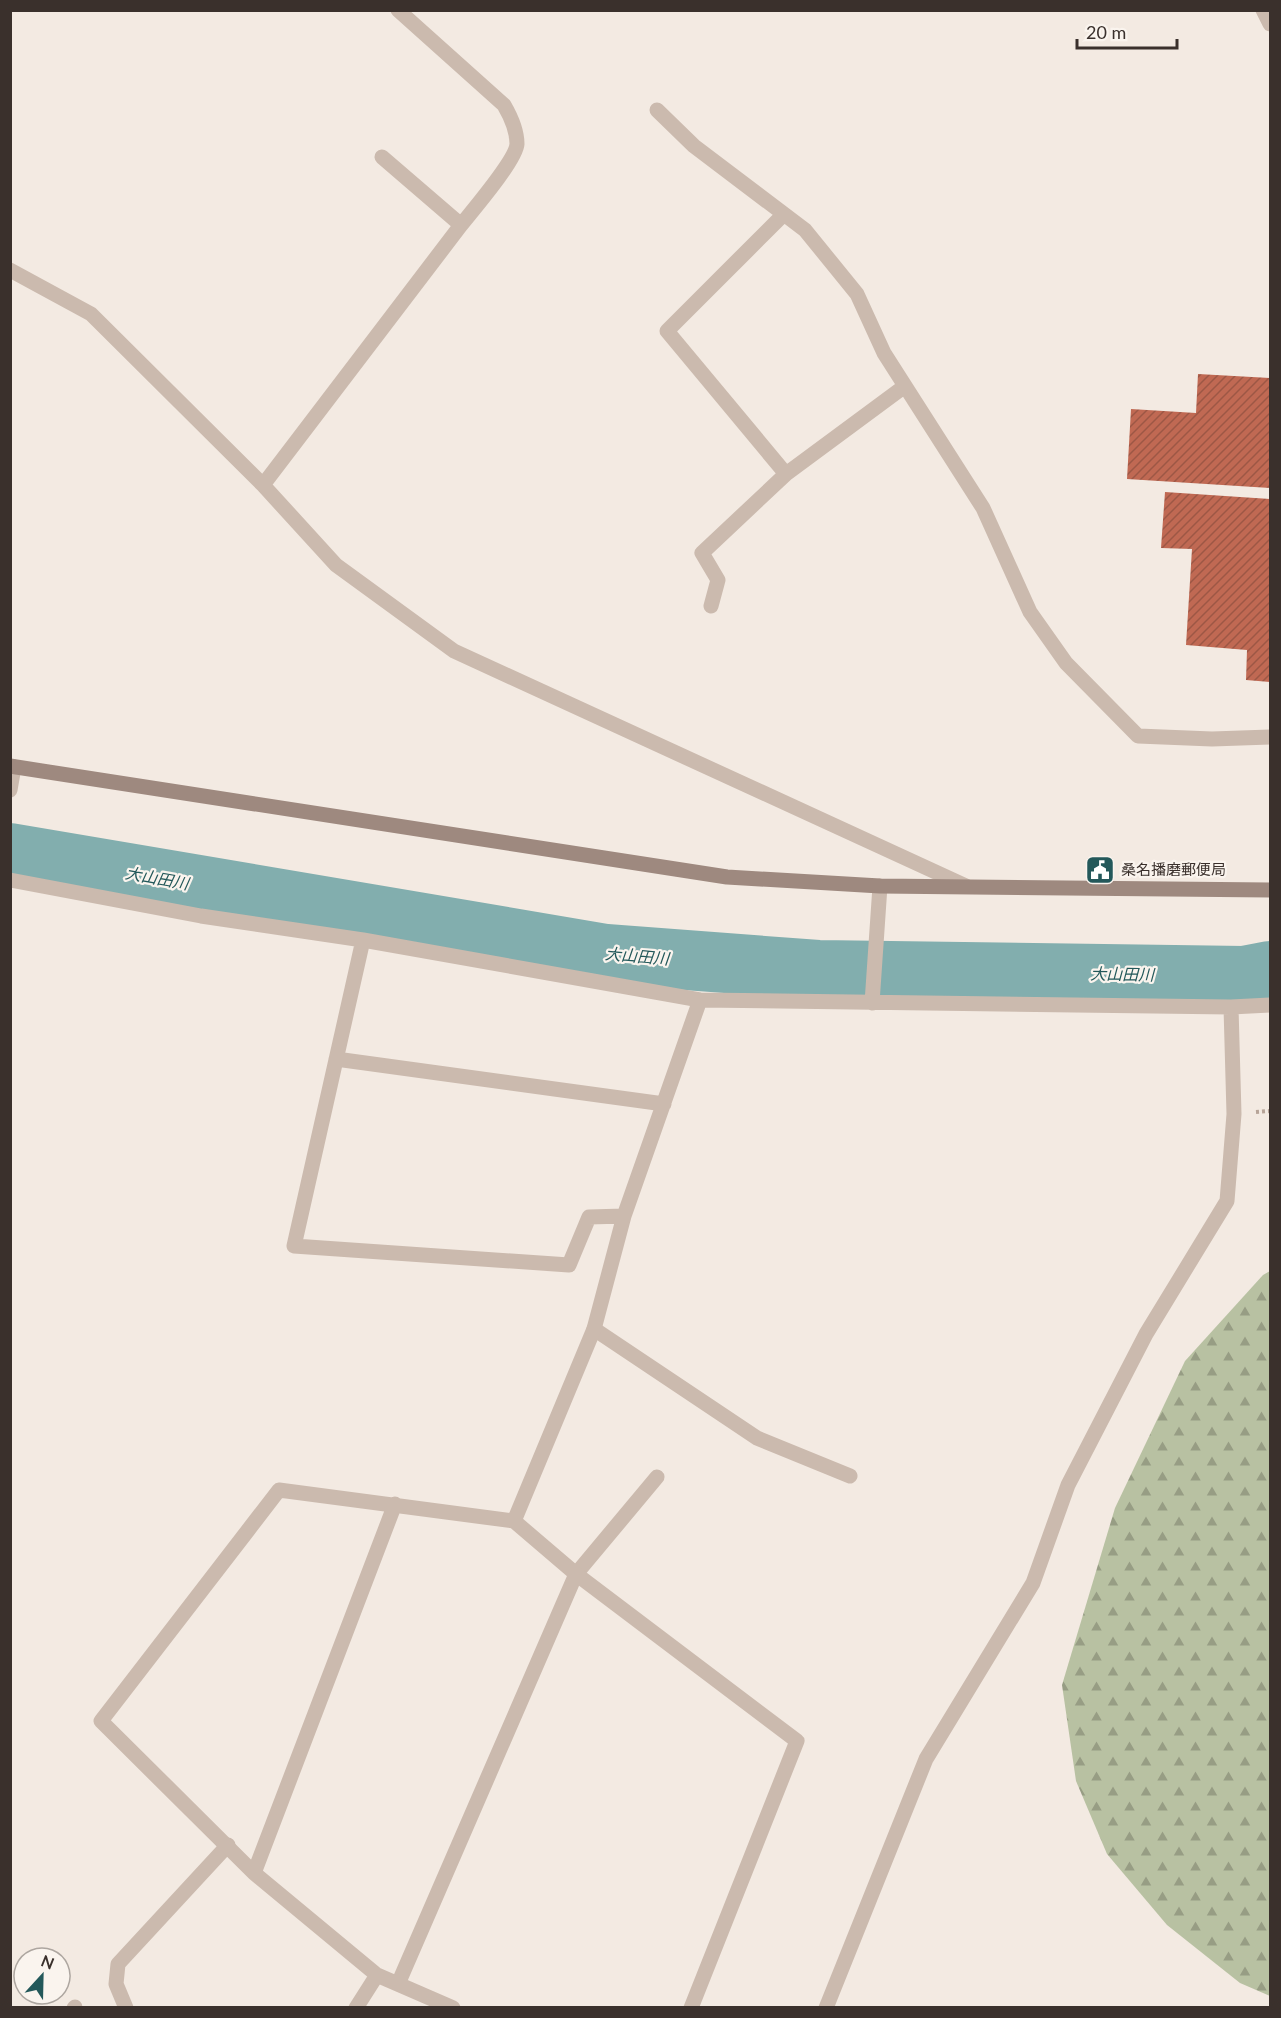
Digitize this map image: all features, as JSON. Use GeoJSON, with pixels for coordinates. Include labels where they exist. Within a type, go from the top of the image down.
{"type":"FeatureCollection","features":[{"type":"Feature","properties":{"kind":"street"},"geometry":{"type":"LineString","coordinates":[[263,485],[504,170],[517,146],[514,124],[504,105],[398,10]]}},
{"type":"Feature","properties":{"kind":"street"},"geometry":{"type":"LineString","coordinates":[[1263,10],[1270,24]]}},
{"type":"Feature","properties":{"kind":"street"},"geometry":{"type":"LineString","coordinates":[[657,110],[694,146],[783,215],[806,230],[858,294],[884,353],[983,508],[1030,612],[1066,663],[1138,736],[1212,739],[1270,737]]}},
{"type":"Feature","properties":{"kind":"street"},"geometry":{"type":"LineString","coordinates":[[382,157],[461,225]]}},
{"type":"Feature","properties":{"kind":"street"},"geometry":{"type":"LineString","coordinates":[[783,215],[666,331],[786,474]]}},
{"type":"Feature","properties":{"kind":"street"},"geometry":{"type":"LineString","coordinates":[[10,270],[91,314],[263,485],[336,565],[454,651],[966,886]]}},
{"type":"Feature","properties":{"kind":"street"},"geometry":{"type":"LineString","coordinates":[[711,606],[718,580],[702,553],[786,474],[905,386]]}},
{"type":"Feature","properties":{"kind":"street"},"geometry":{"type":"LineString","coordinates":[[11,787],[12,767],[727,877],[880,886],[1270,890]]}},
{"type":"Feature","properties":{"kind":"street"},"geometry":{"type":"LineString","coordinates":[[10,880],[201,916],[363,940],[700,1000],[873,996],[1231,1007],[1270,1005]]}},
{"type":"Feature","properties":{"kind":"street"},"geometry":{"type":"LineString","coordinates":[[873,996],[880,886]]}},
{"type":"Feature","properties":{"kind":"street"},"geometry":{"type":"LineString","coordinates":[[363,940],[294,1246],[569,1265],[589,1217],[624,1216]]}},
{"type":"Feature","properties":{"kind":"street"},"geometry":{"type":"LineString","coordinates":[[514,1521],[594,1329],[624,1216],[700,1000]]}},
{"type":"Feature","properties":{"kind":"street"},"geometry":{"type":"LineString","coordinates":[[826,2007],[926,1759],[1033,1583],[1068,1485],[1146,1334],[1227,1201],[1234,1114],[1231,1007]]}},
{"type":"Feature","properties":{"kind":"street"},"geometry":{"type":"LineString","coordinates":[[336,1059],[664,1104]]}},
{"type":"Feature","properties":{"kind":"street"},"geometry":{"type":"LineString","coordinates":[[594,1329],[757,1438],[850,1476]]}},
{"type":"Feature","properties":{"kind":"street"},"geometry":{"type":"LineString","coordinates":[[398,1984],[576,1574],[657,1477]]}},
{"type":"Feature","properties":{"kind":"street"},"geometry":{"type":"LineString","coordinates":[[453,2007],[377,1975],[254,1873],[101,1721],[279,1490],[514,1521],[576,1574],[797,1741],[691,2007]]}},
{"type":"Feature","properties":{"kind":"street"},"geometry":{"type":"LineString","coordinates":[[254,1873],[395,1504]]}},
{"type":"Feature","properties":{"kind":"street"},"geometry":{"type":"LineString","coordinates":[[126,2007],[116,1984],[118,1964],[228,1845]]}},
{"type":"Feature","properties":{"kind":"street"},"geometry":{"type":"LineString","coordinates":[[356,2007],[377,1975]]}},
{"type":"Feature","properties":{"kind":"green space"},"geometry":{"type":"Polygon","coordinates":[[[1270,1271],[1270,1996],[1240,1983],[1167,1925],[1107,1854],[1076,1781],[1062,1685],[1115,1508],[1185,1361],[1263,1275],[1270,1271]]]}},
{"type":"Feature","properties":{"kind":"building"},"geometry":{"type":"Polygon","coordinates":[[[1198,374],[1270,378],[1270,488],[1127,479],[1131,409],[1196,413],[1198,374]]]}},
{"type":"Feature","properties":{"kind":"building"},"geometry":{"type":"Polygon","coordinates":[[[1165,492],[1270,499],[1270,682],[1246,680],[1247,650],[1186,645],[1192,549],[1161,548],[1165,492]]]}},
{"type":"Feature","properties":{"kind":"waterway","name":"大山田川"},"geometry":{"type":"LineString","coordinates":[[10,853],[606,954],[818,970],[1244,976],[1270,971]]}},
{"type":"Feature","properties":{"kind":"place","name":"桑名播磨郵便局"},"geometry":{"type":"Point","coordinates":[1100,870]}}]}
